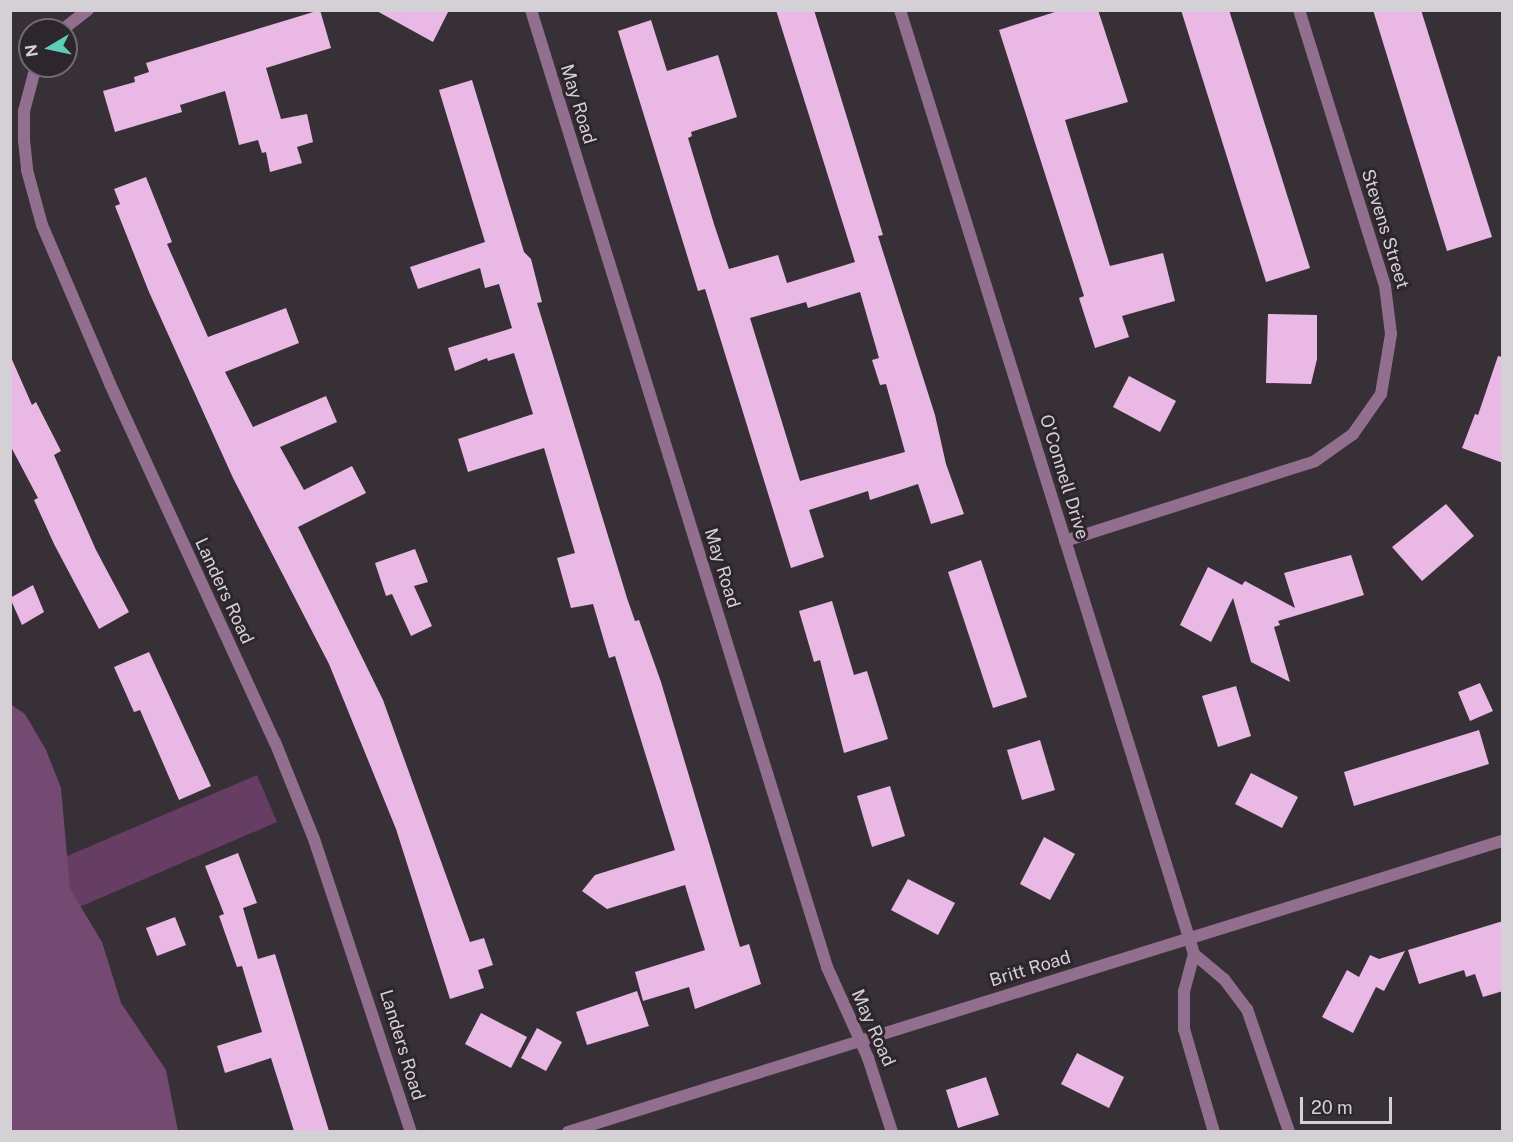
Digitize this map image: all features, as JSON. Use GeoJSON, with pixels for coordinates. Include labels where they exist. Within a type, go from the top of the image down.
{"type":"FeatureCollection","features":[{"type":"Feature","properties":{"kind":"street","name":"May Road"},"geometry":{"type":"LineString","coordinates":[[531,10],[827,967],[860,1041],[892,1131]]}},
{"type":"Feature","properties":{"kind":"street","name":"O'Connell Drive"},"geometry":{"type":"LineString","coordinates":[[900,10],[1194,954]]}},
{"type":"Feature","properties":{"kind":"street","name":"Stevens Street"},"geometry":{"type":"LineString","coordinates":[[1065,541],[1316,461],[1353,434],[1381,394],[1391,334],[1385,286],[1299,10]]}},
{"type":"Feature","properties":{"kind":"street","name":"Landers Road"},"geometry":{"type":"LineString","coordinates":[[32,78],[28,89],[24,123],[27,170],[42,225],[114,394],[274,742],[310,828],[350,938],[411,1131]]}},
{"type":"Feature","properties":{"kind":"street"},"geometry":{"type":"LineString","coordinates":[[10,120],[24,123]]}},
{"type":"Feature","properties":{"kind":"street","name":"Britt Road"},"geometry":{"type":"LineString","coordinates":[[568,1131],[1503,841]]}},
{"type":"Feature","properties":{"kind":"street"},"geometry":{"type":"LineString","coordinates":[[1214,1131],[1184,1029],[1184,991],[1194,954],[1224,979],[1247,1010],[1289,1131]]}},
{"type":"Feature","properties":{"kind":"shaded area"},"geometry":{"type":"Polygon","coordinates":[[[10,704],[25,714],[46,750],[61,788],[70,889],[102,942],[121,1003],[166,1070],[178,1131],[11,1131],[10,704]]]}},
{"type":"Feature","properties":{"kind":"shaded area"},"geometry":{"type":"Polygon","coordinates":[[[257,775],[277,822],[35,926],[11,1131],[10,857],[18,877],[257,775]]]}},
{"type":"Feature","properties":{"kind":"building"},"geometry":{"type":"Polygon","coordinates":[[[320,10],[331,48],[266,68],[281,119],[307,114],[313,142],[297,147],[302,163],[270,172],[266,152],[262,153],[258,140],[239,145],[225,91],[180,105],[182,112],[115,132],[103,91],[135,82],[134,77],[149,72],[146,63],[320,10]]]}},
{"type":"Feature","properties":{"kind":"building"},"geometry":{"type":"Polygon","coordinates":[[[375,10],[449,10],[433,42],[375,10]]]}},
{"type":"Feature","properties":{"kind":"building"},"geometry":{"type":"Polygon","coordinates":[[[776,10],[814,10],[883,235],[878,236],[935,415],[946,464],[964,514],[931,524],[918,484],[870,500],[868,491],[809,510],[824,557],[791,568],[705,289],[698,291],[618,31],[651,20],[667,71],[718,55],[737,117],[691,132],[692,136],[688,138],[729,269],[778,255],[787,283],[855,262],[776,10]],[[860,292],[808,308],[806,302],[750,318],[800,481],[905,452],[886,384],[880,385],[872,360],[879,358],[860,292]]]}},
{"type":"Feature","properties":{"kind":"building"},"geometry":{"type":"Polygon","coordinates":[[[1061,10],[1098,10],[1128,102],[1065,120],[1110,266],[1163,253],[1175,301],[1122,316],[1129,337],[1095,348],[1079,298],[1084,296],[999,30],[1061,10]]]}},
{"type":"Feature","properties":{"kind":"building"},"geometry":{"type":"Polygon","coordinates":[[[1181,10],[1229,10],[1310,268],[1266,282],[1181,10]]]}},
{"type":"Feature","properties":{"kind":"building"},"geometry":{"type":"Polygon","coordinates":[[[1373,10],[1421,10],[1492,237],[1447,251],[1373,10]]]}},
{"type":"Feature","properties":{"kind":"building"},"geometry":{"type":"Polygon","coordinates":[[[472,80],[524,252],[531,259],[542,302],[537,303],[627,598],[635,621],[639,620],[661,682],[740,947],[749,944],[761,984],[695,1009],[689,987],[643,1001],[635,972],[705,950],[685,885],[607,909],[582,891],[595,875],[675,850],[615,656],[609,658],[593,604],[571,608],[557,558],[575,553],[544,448],[468,472],[458,439],[533,414],[514,353],[488,361],[487,358],[455,371],[448,348],[512,328],[499,284],[485,288],[480,268],[418,289],[410,267],[485,242],[439,90],[472,80]]]}},
{"type":"Feature","properties":{"kind":"building"},"geometry":{"type":"Polygon","coordinates":[[[146,177],[172,242],[167,244],[208,337],[286,308],[299,343],[225,372],[253,427],[326,396],[337,422],[280,447],[304,490],[352,466],[366,493],[298,527],[383,700],[470,942],[484,938],[493,965],[478,970],[484,988],[450,999],[396,829],[329,664],[233,478],[149,292],[115,206],[120,204],[114,189],[146,177]]]}},
{"type":"Feature","properties":{"kind":"building"},"geometry":{"type":"Polygon","coordinates":[[[1268,314],[1317,315],[1317,359],[1311,384],[1266,383],[1268,314]]]}},
{"type":"Feature","properties":{"kind":"building"},"geometry":{"type":"Polygon","coordinates":[[[10,355],[32,405],[36,402],[61,451],[54,455],[96,550],[129,612],[99,629],[54,544],[34,500],[38,498],[10,445],[10,355]]]}},
{"type":"Feature","properties":{"kind":"building"},"geometry":{"type":"Polygon","coordinates":[[[1498,356],[1503,357],[1503,463],[1462,448],[1475,414],[1478,415],[1498,356]]]}},
{"type":"Feature","properties":{"kind":"building"},"geometry":{"type":"Polygon","coordinates":[[[1129,376],[1176,401],[1160,432],[1113,407],[1129,376]]]}},
{"type":"Feature","properties":{"kind":"building"},"geometry":{"type":"Polygon","coordinates":[[[1446,504],[1474,536],[1422,581],[1392,547],[1446,504]]]}},
{"type":"Feature","properties":{"kind":"building"},"geometry":{"type":"Polygon","coordinates":[[[415,549],[428,582],[414,586],[432,626],[411,636],[392,594],[386,596],[375,563],[415,549]]]}},
{"type":"Feature","properties":{"kind":"building"},"geometry":{"type":"Polygon","coordinates":[[[1351,555],[1364,595],[1278,621],[1280,625],[1274,627],[1290,682],[1251,662],[1233,598],[1211,642],[1180,625],[1208,567],[1242,585],[1245,581],[1295,608],[1284,573],[1351,555]]]}},
{"type":"Feature","properties":{"kind":"building"},"geometry":{"type":"Polygon","coordinates":[[[981,560],[1027,697],[993,708],[948,572],[981,560]]]}},
{"type":"Feature","properties":{"kind":"building"},"geometry":{"type":"Polygon","coordinates":[[[33,585],[44,612],[22,625],[10,598],[33,585]]]}},
{"type":"Feature","properties":{"kind":"building"},"geometry":{"type":"Polygon","coordinates":[[[832,601],[854,675],[867,671],[888,739],[844,753],[820,660],[814,662],[799,611],[832,601]]]}},
{"type":"Feature","properties":{"kind":"building"},"geometry":{"type":"Polygon","coordinates":[[[149,652],[211,786],[179,800],[140,710],[134,712],[114,667],[149,652]]]}},
{"type":"Feature","properties":{"kind":"building"},"geometry":{"type":"Polygon","coordinates":[[[1480,683],[1493,711],[1470,721],[1458,692],[1480,683]]]}},
{"type":"Feature","properties":{"kind":"building"},"geometry":{"type":"Polygon","coordinates":[[[1236,686],[1251,736],[1218,747],[1202,696],[1236,686]]]}},
{"type":"Feature","properties":{"kind":"building"},"geometry":{"type":"Polygon","coordinates":[[[1479,730],[1489,764],[1354,806],[1344,772],[1479,730]]]}},
{"type":"Feature","properties":{"kind":"building"},"geometry":{"type":"Polygon","coordinates":[[[1040,740],[1055,790],[1022,800],[1007,750],[1040,740]]]}},
{"type":"Feature","properties":{"kind":"building"},"geometry":{"type":"Polygon","coordinates":[[[1251,773],[1298,797],[1282,828],[1235,804],[1251,773]]]}},
{"type":"Feature","properties":{"kind":"building"},"geometry":{"type":"Polygon","coordinates":[[[890,786],[905,836],[872,847],[857,796],[890,786]]]}},
{"type":"Feature","properties":{"kind":"building"},"geometry":{"type":"Polygon","coordinates":[[[1044,837],[1075,854],[1050,900],[1020,884],[1044,837]]]}},
{"type":"Feature","properties":{"kind":"building"},"geometry":{"type":"Polygon","coordinates":[[[238,853],[257,903],[243,908],[258,959],[275,954],[329,1131],[294,1131],[271,1058],[225,1073],[217,1046],[262,1032],[242,966],[237,967],[219,916],[224,914],[205,866],[238,853]]]}},
{"type":"Feature","properties":{"kind":"building"},"geometry":{"type":"Polygon","coordinates":[[[908,879],[955,903],[938,935],[891,910],[908,879]]]}},
{"type":"Feature","properties":{"kind":"building"},"geometry":{"type":"Polygon","coordinates":[[[175,917],[186,945],[157,956],[146,928],[175,917]]]}},
{"type":"Feature","properties":{"kind":"building"},"geometry":{"type":"Polygon","coordinates":[[[1503,921],[1503,991],[1483,997],[1475,974],[1466,977],[1464,970],[1419,984],[1408,950],[1503,921]]]}},
{"type":"Feature","properties":{"kind":"building"},"geometry":{"type":"Polygon","coordinates":[[[1405,951],[1384,991],[1376,987],[1353,1033],[1322,1017],[1347,970],[1359,977],[1370,955],[1379,959],[1405,951]]]}},
{"type":"Feature","properties":{"kind":"building"},"geometry":{"type":"Polygon","coordinates":[[[637,991],[649,1026],[587,1045],[576,1012],[637,991]]]}},
{"type":"Feature","properties":{"kind":"building"},"geometry":{"type":"Polygon","coordinates":[[[481,1013],[527,1037],[511,1068],[465,1044],[481,1013]]]}},
{"type":"Feature","properties":{"kind":"building"},"geometry":{"type":"Polygon","coordinates":[[[537,1028],[562,1042],[546,1071],[521,1058],[537,1028]]]}},
{"type":"Feature","properties":{"kind":"building"},"geometry":{"type":"Polygon","coordinates":[[[1077,1053],[1124,1077],[1109,1108],[1061,1084],[1077,1053]]]}},
{"type":"Feature","properties":{"kind":"building"},"geometry":{"type":"Polygon","coordinates":[[[986,1077],[999,1115],[958,1128],[946,1090],[986,1077]]]}}]}
